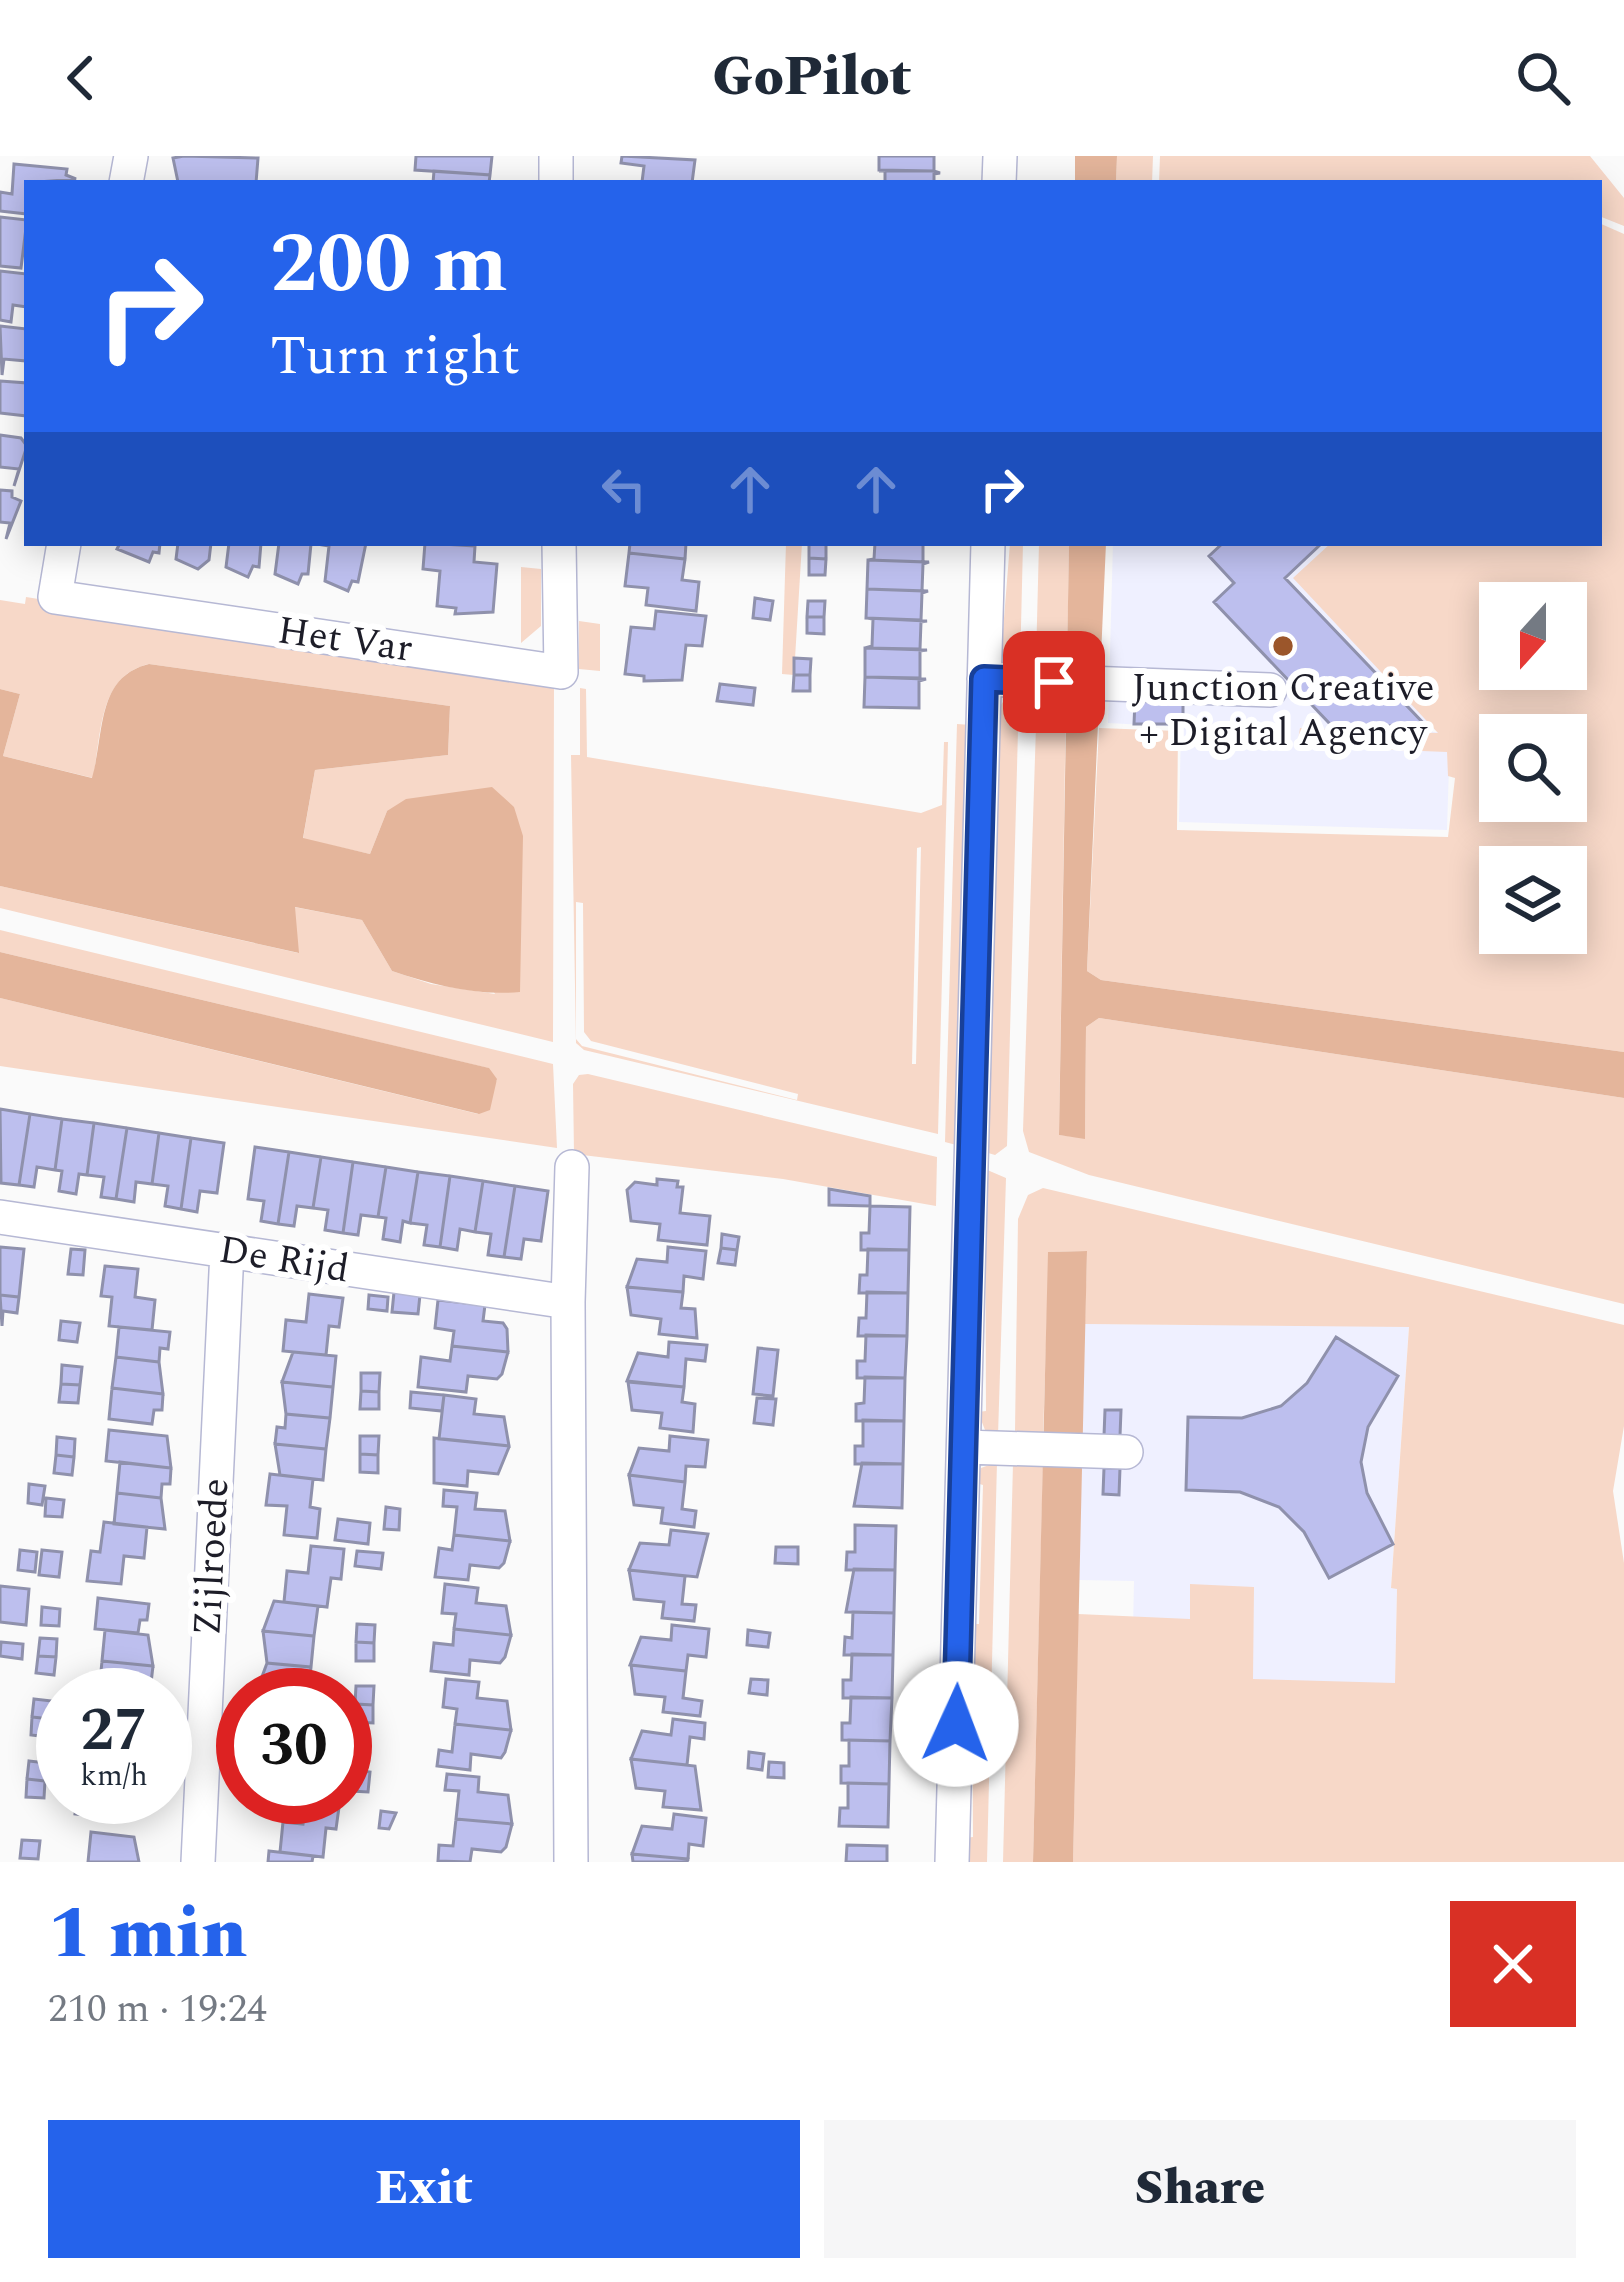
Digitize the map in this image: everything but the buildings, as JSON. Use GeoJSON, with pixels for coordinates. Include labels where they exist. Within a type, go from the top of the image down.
{"type":"FeatureCollection","features":[{"type":"Feature","properties":{"kind":"street","name":"Het Var"},"geometry":{"type":"LineString","coordinates":[[64,546],[55,597],[561,672],[560,546]]}},
{"type":"Feature","properties":{"kind":"street"},"geometry":{"type":"LineString","coordinates":[[952,1862],[988,546]]}},
{"type":"Feature","properties":{"kind":"street"},"geometry":{"type":"LineString","coordinates":[[984,679],[1270,690]]}},
{"type":"Feature","properties":{"kind":"street"},"geometry":{"type":"LineString","coordinates":[[571,1862],[568,1303],[572,1167]]}},
{"type":"Feature","properties":{"kind":"street","name":"De Rijd"},"geometry":{"type":"LineString","coordinates":[[0,1217],[568,1303]]}},
{"type":"Feature","properties":{"kind":"street","name":"Zijlroede"},"geometry":{"type":"LineString","coordinates":[[198,1862],[227,1251]]}},
{"type":"Feature","properties":{"kind":"street"},"geometry":{"type":"LineString","coordinates":[[964,1448],[1110,1452]]}},
{"type":"Feature","properties":{"kind":"shaded area"},"geometry":{"type":"Polygon","coordinates":[[[1075,156],[1117,156],[1116,180],[1075,180],[1075,156]]]}},
{"type":"Feature","properties":{"kind":"shaded area"},"geometry":{"type":"Polygon","coordinates":[[[1117,156],[1153,156],[1152,180],[1116,180],[1117,156]]]}},
{"type":"Feature","properties":{"kind":"shaded area"},"geometry":{"type":"Polygon","coordinates":[[[1160,156],[1590,156],[1624,198],[1624,226],[1602,217],[1602,180],[1159,180],[1160,156]]]}},
{"type":"Feature","properties":{"kind":"shaded area"},"geometry":{"type":"Polygon","coordinates":[[[1602,224],[1624,234],[1624,1052],[1101,980],[1087,971],[1099,728],[1178,731],[1177,830],[1448,837],[1455,778],[1448,776],[1447,752],[1297,746],[1300,728],[1438,733],[1293,578],[1328,546],[1602,546],[1602,224]]]}},
{"type":"Feature","properties":{"kind":"shaded area"},"geometry":{"type":"Polygon","coordinates":[[[786,546],[802,546],[794,675],[782,674],[786,546]]]}},
{"type":"Feature","properties":{"kind":"shaded area"},"geometry":{"type":"Polygon","coordinates":[[[1010,546],[1023,546],[1020,668],[1001,656],[1010,546]]]}},
{"type":"Feature","properties":{"kind":"shaded area"},"geometry":{"type":"Polygon","coordinates":[[[1039,546],[1069,546],[1067,669],[1037,665],[1039,546]]]}},
{"type":"Feature","properties":{"kind":"shaded area"},"geometry":{"type":"Polygon","coordinates":[[[1069,546],[1106,546],[1087,971],[1101,980],[1624,1052],[1624,1098],[1099,1018],[1086,1027],[1085,1139],[1059,1135],[1069,546]]]}},
{"type":"Feature","properties":{"kind":"shaded area"},"geometry":{"type":"Polygon","coordinates":[[[1113,546],[1438,546],[1433,732],[1450,733],[1447,830],[1179,822],[1181,727],[1108,723],[1113,546]]]}},
{"type":"Feature","properties":{"kind":"shaded area"},"geometry":{"type":"Polygon","coordinates":[[[521,567],[541,569],[541,626],[521,643],[521,567]]]}},
{"type":"Feature","properties":{"kind":"shaded area"},"geometry":{"type":"Polygon","coordinates":[[[26,597],[554,682],[553,1042],[0,908],[0,886],[298,953],[294,907],[362,920],[392,971],[431,984],[495,994],[387,811],[370,854],[303,839],[315,770],[448,755],[450,706],[149,664],[132,670],[111,693],[93,778],[3,756],[20,694],[0,689],[0,600],[25,604],[26,597]]]}},
{"type":"Feature","properties":{"kind":"shaded area"},"geometry":{"type":"Polygon","coordinates":[[[579,621],[600,624],[600,671],[579,669],[579,621]]]}},
{"type":"Feature","properties":{"kind":"shaded area"},"geometry":{"type":"Polygon","coordinates":[[[149,664],[450,706],[448,755],[315,770],[303,838],[370,854],[387,811],[406,799],[492,787],[514,807],[523,836],[520,992],[455,988],[392,971],[362,920],[295,907],[299,953],[0,886],[0,689],[20,694],[3,756],[92,778],[111,694],[132,671],[149,664]]]}},
{"type":"Feature","properties":{"kind":"shaded area"},"geometry":{"type":"Polygon","coordinates":[[[580,688],[586,689],[587,757],[921,813],[942,805],[944,742],[948,742],[938,1134],[584,1050],[576,1043],[571,755],[580,755],[580,688]],[[921,847],[917,848],[912,1064],[916,1064],[921,847]],[[576,902],[576,1039],[582,1046],[797,1100],[798,1094],[591,1041],[584,1032],[583,903],[576,902]]]}},
{"type":"Feature","properties":{"kind":"shaded area"},"geometry":{"type":"Polygon","coordinates":[[[1019,692],[1007,1146],[995,1155],[985,1152],[998,709],[1008,695],[1019,692]]]}},
{"type":"Feature","properties":{"kind":"shaded area"},"geometry":{"type":"Polygon","coordinates":[[[1037,695],[1066,696],[1059,1135],[1085,1138],[1086,1027],[1099,1018],[1624,1098],[1624,1304],[1089,1175],[1029,1152],[1023,1131],[1037,695]]]}},
{"type":"Feature","properties":{"kind":"shaded area"},"geometry":{"type":"Polygon","coordinates":[[[957,724],[971,725],[960,1146],[945,1142],[957,724]]]}},
{"type":"Feature","properties":{"kind":"shaded area"},"geometry":{"type":"Polygon","coordinates":[[[0,930],[553,1064],[557,1148],[0,1066],[0,998],[478,1114],[497,1080],[488,1068],[0,952],[0,930]]]}},
{"type":"Feature","properties":{"kind":"shaded area"},"geometry":{"type":"Polygon","coordinates":[[[0,952],[489,1068],[497,1079],[490,1110],[479,1114],[0,998],[0,952]]]}},
{"type":"Feature","properties":{"kind":"shaded area"},"geometry":{"type":"Polygon","coordinates":[[[579,1075],[937,1157],[936,1206],[783,1179],[574,1154],[573,1084],[579,1075]]]}},
{"type":"Feature","properties":{"kind":"shaded area"},"geometry":{"type":"Polygon","coordinates":[[[985,1169],[1006,1178],[998,1436],[985,1430],[978,1412],[986,1411],[985,1169]]]}},
{"type":"Feature","properties":{"kind":"shaded area"},"geometry":{"type":"Polygon","coordinates":[[[1043,1188],[1624,1325],[1624,1426],[1613,1491],[1624,1563],[1624,1862],[1073,1862],[1078,1614],[1190,1619],[1190,1584],[1254,1587],[1253,1679],[1395,1683],[1397,1589],[1391,1588],[1409,1327],[1085,1324],[1087,1251],[1049,1252],[1043,1437],[1015,1431],[1018,1219],[1028,1195],[1043,1188]]]}},
{"type":"Feature","properties":{"kind":"shaded area"},"geometry":{"type":"Polygon","coordinates":[[[1087,1251],[1073,1862],[1033,1862],[1048,1252],[1087,1251]]]}},
{"type":"Feature","properties":{"kind":"shaded area"},"geometry":{"type":"Polygon","coordinates":[[[1085,1324],[1409,1326],[1391,1587],[1397,1588],[1395,1684],[1132,1676],[1134,1581],[1079,1580],[1085,1324]]]}},
{"type":"Feature","properties":{"kind":"shaded area"},"geometry":{"type":"Polygon","coordinates":[[[997,1462],[987,1862],[961,1862],[964,1838],[973,1837],[972,1624],[979,1624],[983,1485],[976,1483],[981,1468],[997,1462]]]}},
{"type":"Feature","properties":{"kind":"shaded area"},"geometry":{"type":"Polygon","coordinates":[[[1013,1463],[1043,1465],[1033,1862],[1003,1862],[1013,1463]]]}},
{"type":"Feature","properties":{"kind":"place","name":"Junction Creative + Digital Agency"},"geometry":{"type":"Point","coordinates":[1283,646]}},
{"type":"Feature","properties":{"kind":"route"},"geometry":{"type":"LineString","coordinates":[[956,1724],[984,679],[1054,682]]}}]}
